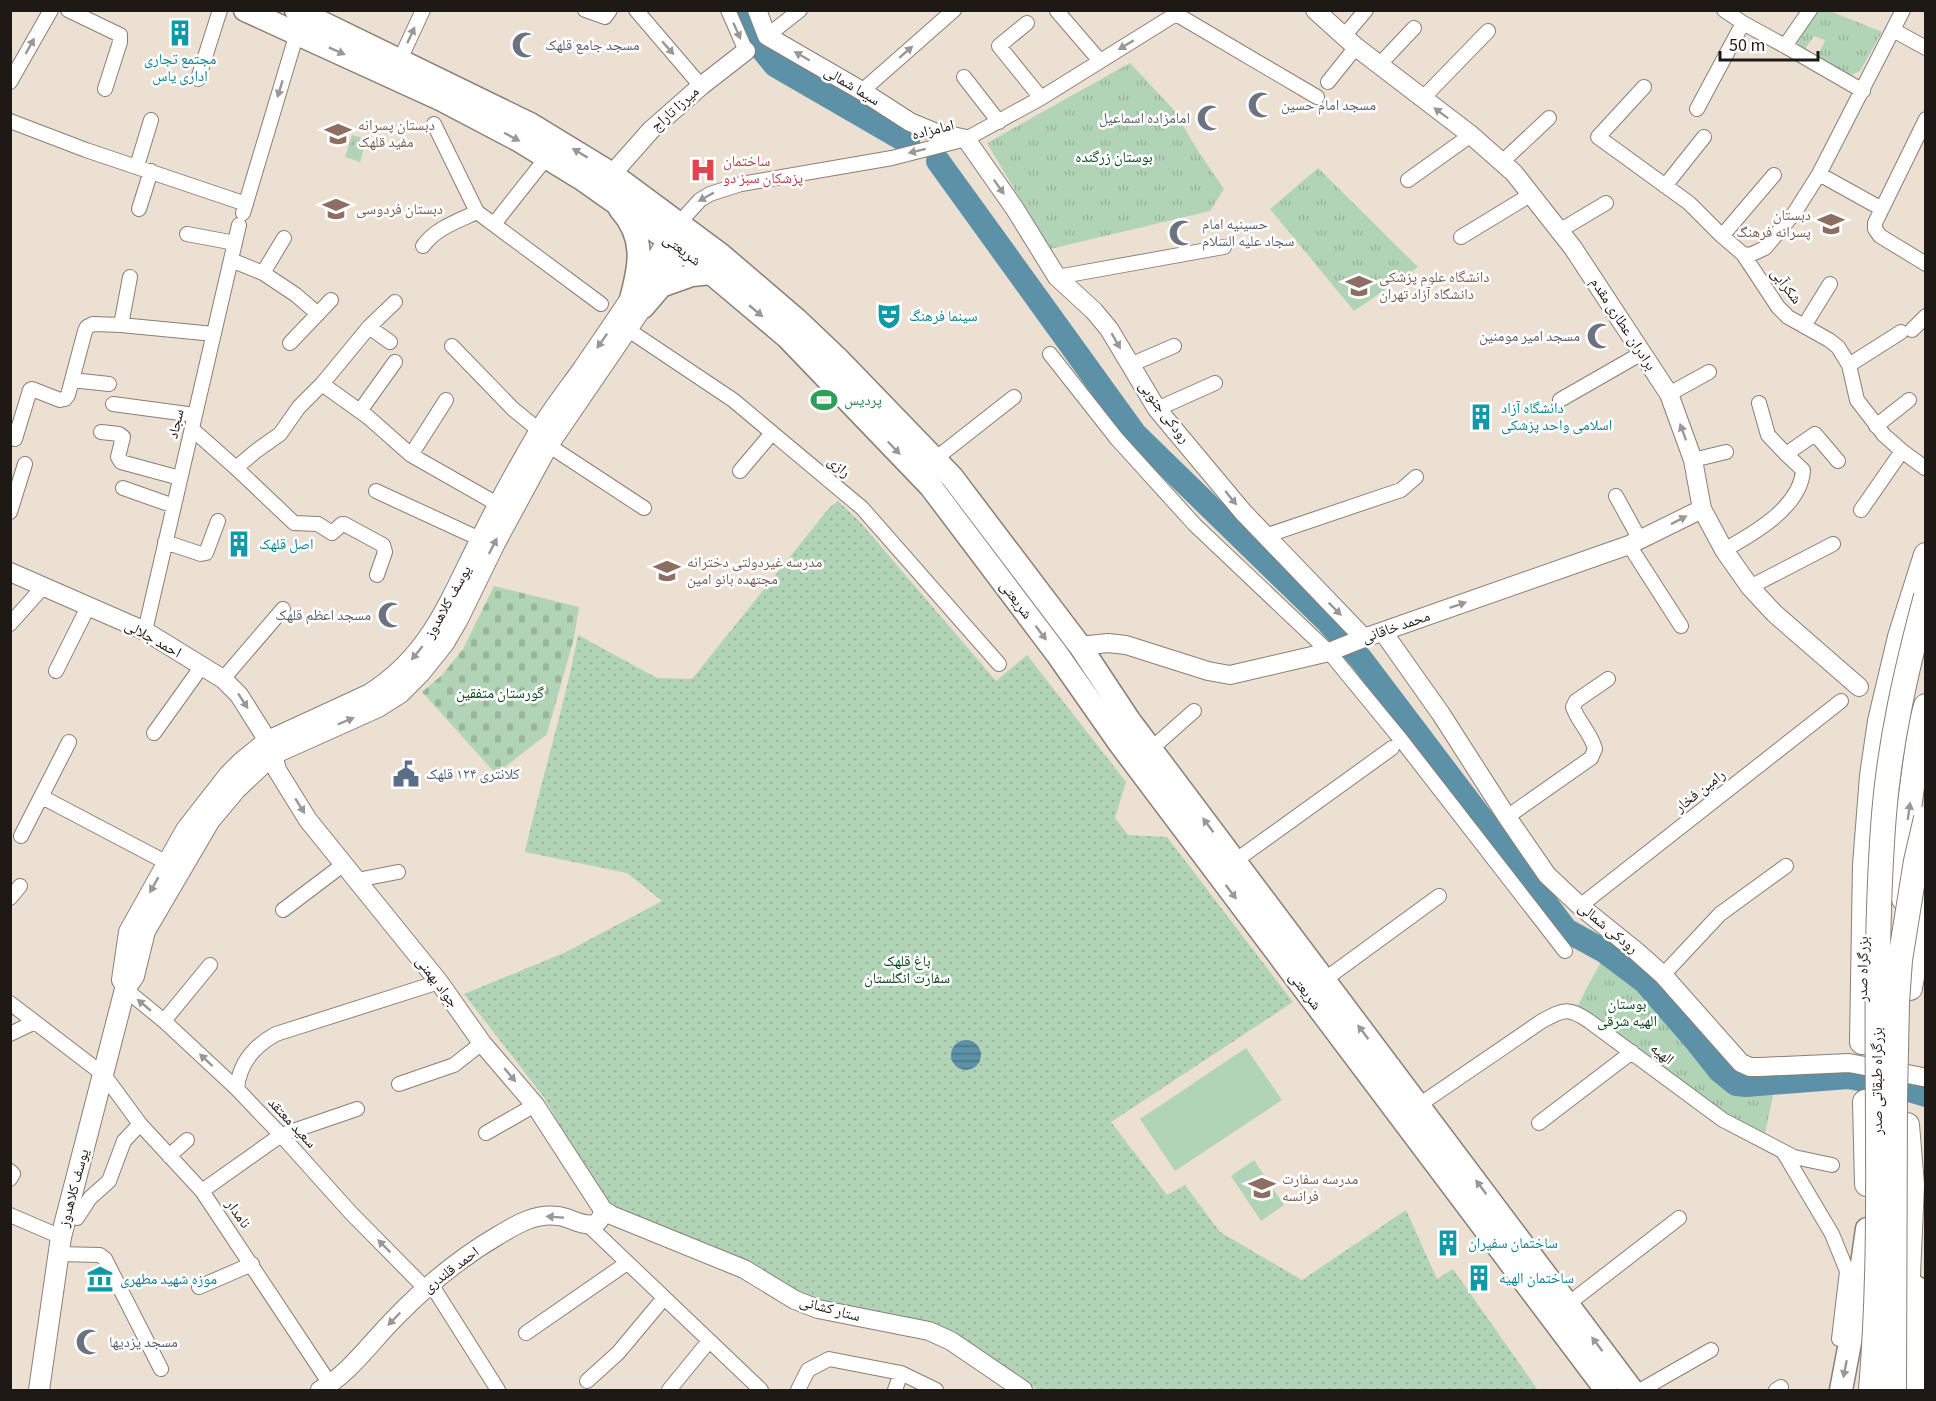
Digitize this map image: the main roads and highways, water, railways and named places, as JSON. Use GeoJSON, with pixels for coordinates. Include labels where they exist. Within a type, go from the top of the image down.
{"type":"FeatureCollection","features":[{"type":"Feature","properties":{"kind":"highway","name":"بزرگراه صدر"},"geometry":{"type":"LineString","coordinates":[[1862,1390],[1866,1326],[1867,1228],[1862,1042],[1865,865],[1872,776],[1880,722],[1900,637],[1926,555]]}},
{"type":"Feature","properties":{"kind":"highway","name":"بزرگراه طبقاتی صدر"},"geometry":{"type":"LineString","coordinates":[[1871,1390],[1876,1325],[1878,1216],[1876,1044],[1884,812],[1902,697],[1926,596]]}},
{"type":"Feature","properties":{"kind":"highway"},"geometry":{"type":"LineString","coordinates":[[1903,1390],[1912,1185],[1906,1125],[1918,1068],[1910,988],[1902,861],[1920,727],[1926,706]]}},
{"type":"Feature","properties":{"kind":"highway","name":"بزرگراه طبقاتی صدر"},"geometry":{"type":"LineString","coordinates":[[1894,1390],[1895,1097],[1900,960],[1916,861],[1926,818]]}},
{"type":"Feature","properties":{"kind":"highway"},"geometry":{"type":"LineString","coordinates":[[1910,988],[1926,900]]}},
{"type":"Feature","properties":{"kind":"main road","name":"شریعتی"},"geometry":{"type":"LineString","coordinates":[[245,10],[297,33],[395,68],[530,124],[612,174],[681,236],[711,273],[787,337],[931,487],[1057,654],[1127,754],[1606,1390]]}},
{"type":"Feature","properties":{"kind":"main road","name":"شریعتی"},"geometry":{"type":"LineString","coordinates":[[296,10],[395,68],[442,100],[547,157],[614,201],[720,254],[844,365],[935,459],[973,504],[1080,646],[1129,720],[1632,1390]]}},
{"type":"Feature","properties":{"kind":"main road"},"geometry":{"type":"LineString","coordinates":[[614,201],[628,218],[639,252],[637,303]]}},
{"type":"Feature","properties":{"kind":"main road","name":"یوسف کلاهدوز"},"geometry":{"type":"LineString","coordinates":[[39,1390],[60,1245],[125,989],[134,976],[145,931],[174,866],[221,805],[270,748],[370,694],[398,674],[430,637],[444,616],[480,539],[499,505],[681,236]]}},
{"type":"Feature","properties":{"kind":"main road"},"geometry":{"type":"LineString","coordinates":[[637,303],[662,286],[692,275],[711,273]]}},
{"type":"Feature","properties":{"kind":"main road","name":"یوسف کلاهدوز"},"geometry":{"type":"LineString","coordinates":[[270,748],[378,707],[400,693],[420,673],[444,643],[457,621],[544,438],[627,329],[637,303]]}},
{"type":"Feature","properties":{"kind":"main road"},"geometry":{"type":"LineString","coordinates":[[1057,654],[1080,646]]}},
{"type":"Feature","properties":{"kind":"main road"},"geometry":{"type":"LineString","coordinates":[[1910,1223],[1918,1322],[1914,1390]]}},
{"type":"Feature","properties":{"kind":"main road"},"geometry":{"type":"LineString","coordinates":[[1841,1390],[1853,1327],[1867,1228]]}},
{"type":"Feature","properties":{"kind":"water"},"geometry":{"type":"Polygon","coordinates":[[[966,1040],[977,1044],[981,1055],[977,1066],[966,1070],[955,1066],[951,1055],[955,1044],[966,1040]]]}},
{"type":"Feature","properties":{"kind":"waterway"},"geometry":{"type":"LineString","coordinates":[[741,10],[758,44],[775,65],[908,142]]}},
{"type":"Feature","properties":{"kind":"waterway"},"geometry":{"type":"LineString","coordinates":[[938,161],[1135,434],[1328,622],[1361,659],[1566,930],[1604,951],[1645,982],[1720,1071],[1736,1084],[1848,1077],[1893,1085],[1926,1095]]}},
{"type":"Feature","properties":{"kind":"place","name":"مجتمع تجاری اداری یاس"},"geometry":{"type":"Point","coordinates":[180,33]}},
{"type":"Feature","properties":{"kind":"place","name":"مسجد جامع قلهک"},"geometry":{"type":"Point","coordinates":[525,45]}},
{"type":"Feature","properties":{"kind":"place","name":"مسجد امام حسین"},"geometry":{"type":"Point","coordinates":[1261,105]}},
{"type":"Feature","properties":{"kind":"place","name":"امامزاده اسماعیل"},"geometry":{"type":"Point","coordinates":[1210,118]}},
{"type":"Feature","properties":{"kind":"place","name":"دبستان پسرانه مفید قلهک"},"geometry":{"type":"Point","coordinates":[338,134]}},
{"type":"Feature","properties":{"kind":"place","name":"ساختمان پزشکان سبز دو"},"geometry":{"type":"Point","coordinates":[703,170]}},
{"type":"Feature","properties":{"kind":"place","name":"دبستان فردوسی"},"geometry":{"type":"Point","coordinates":[336,209]}},
{"type":"Feature","properties":{"kind":"place","name":"دبستان پسرانه فرهنگ"},"geometry":{"type":"Point","coordinates":[1831,224]}},
{"type":"Feature","properties":{"kind":"place","name":"حسینیه امام سجاد علیه السلام"},"geometry":{"type":"Point","coordinates":[1182,233]}},
{"type":"Feature","properties":{"kind":"place","name":"دانشگاه علوم پزشکی دانشگاه آزاد تهران"},"geometry":{"type":"Point","coordinates":[1359,286]}},
{"type":"Feature","properties":{"kind":"place","name":"سینما فرهنگ"},"geometry":{"type":"Point","coordinates":[889,316]}},
{"type":"Feature","properties":{"kind":"place","name":"مسجد امیر مومنین"},"geometry":{"type":"Point","coordinates":[1600,336]}},
{"type":"Feature","properties":{"kind":"place","name":"پردیس"},"geometry":{"type":"Point","coordinates":[824,400]}},
{"type":"Feature","properties":{"kind":"place","name":"دانشگاه آزاد اسلامی واحد پزشکی"},"geometry":{"type":"Point","coordinates":[1481,417]}},
{"type":"Feature","properties":{"kind":"place","name":"اصل قلهک"},"geometry":{"type":"Point","coordinates":[239,544]}},
{"type":"Feature","properties":{"kind":"place","name":"مدرسه غیردولتی دخترانه مجتهده بانو امین"},"geometry":{"type":"Point","coordinates":[667,571]}},
{"type":"Feature","properties":{"kind":"place","name":"مسجد اعظم قلهک"},"geometry":{"type":"Point","coordinates":[391,615]}},
{"type":"Feature","properties":{"kind":"place","name":"کلانتری ۱۲۴ قلهک"},"geometry":{"type":"Point","coordinates":[406,774]}},
{"type":"Feature","properties":{"kind":"place","name":"مدرسه سفارت فرانسه"},"geometry":{"type":"Point","coordinates":[1262,1188]}},
{"type":"Feature","properties":{"kind":"place","name":"ساختمان سفیران"},"geometry":{"type":"Point","coordinates":[1448,1243]}},
{"type":"Feature","properties":{"kind":"place","name":"ساختمان الهیه"},"geometry":{"type":"Point","coordinates":[1479,1278]}},
{"type":"Feature","properties":{"kind":"place","name":"موزه شهید مطهری"},"geometry":{"type":"Point","coordinates":[100,1279]}},
{"type":"Feature","properties":{"kind":"place","name":"مسجد یزدیها"},"geometry":{"type":"Point","coordinates":[89,1342]}},
{"type":"Feature","properties":{"kind":"park label","name":"بوستان زرگنده"},"geometry":{"type":"Point","coordinates":[1114,157]}},
{"type":"Feature","properties":{"kind":"park label","name":"گورستان متفقین"},"geometry":{"type":"Point","coordinates":[500,693]}},
{"type":"Feature","properties":{"kind":"park label","name":"باغ قلهک سفارت انگلستان"},"geometry":{"type":"Point","coordinates":[907,970]}},
{"type":"Feature","properties":{"kind":"park label","name":"بوستان الهیه شرقی"},"geometry":{"type":"Point","coordinates":[1627,1012]}}]}
